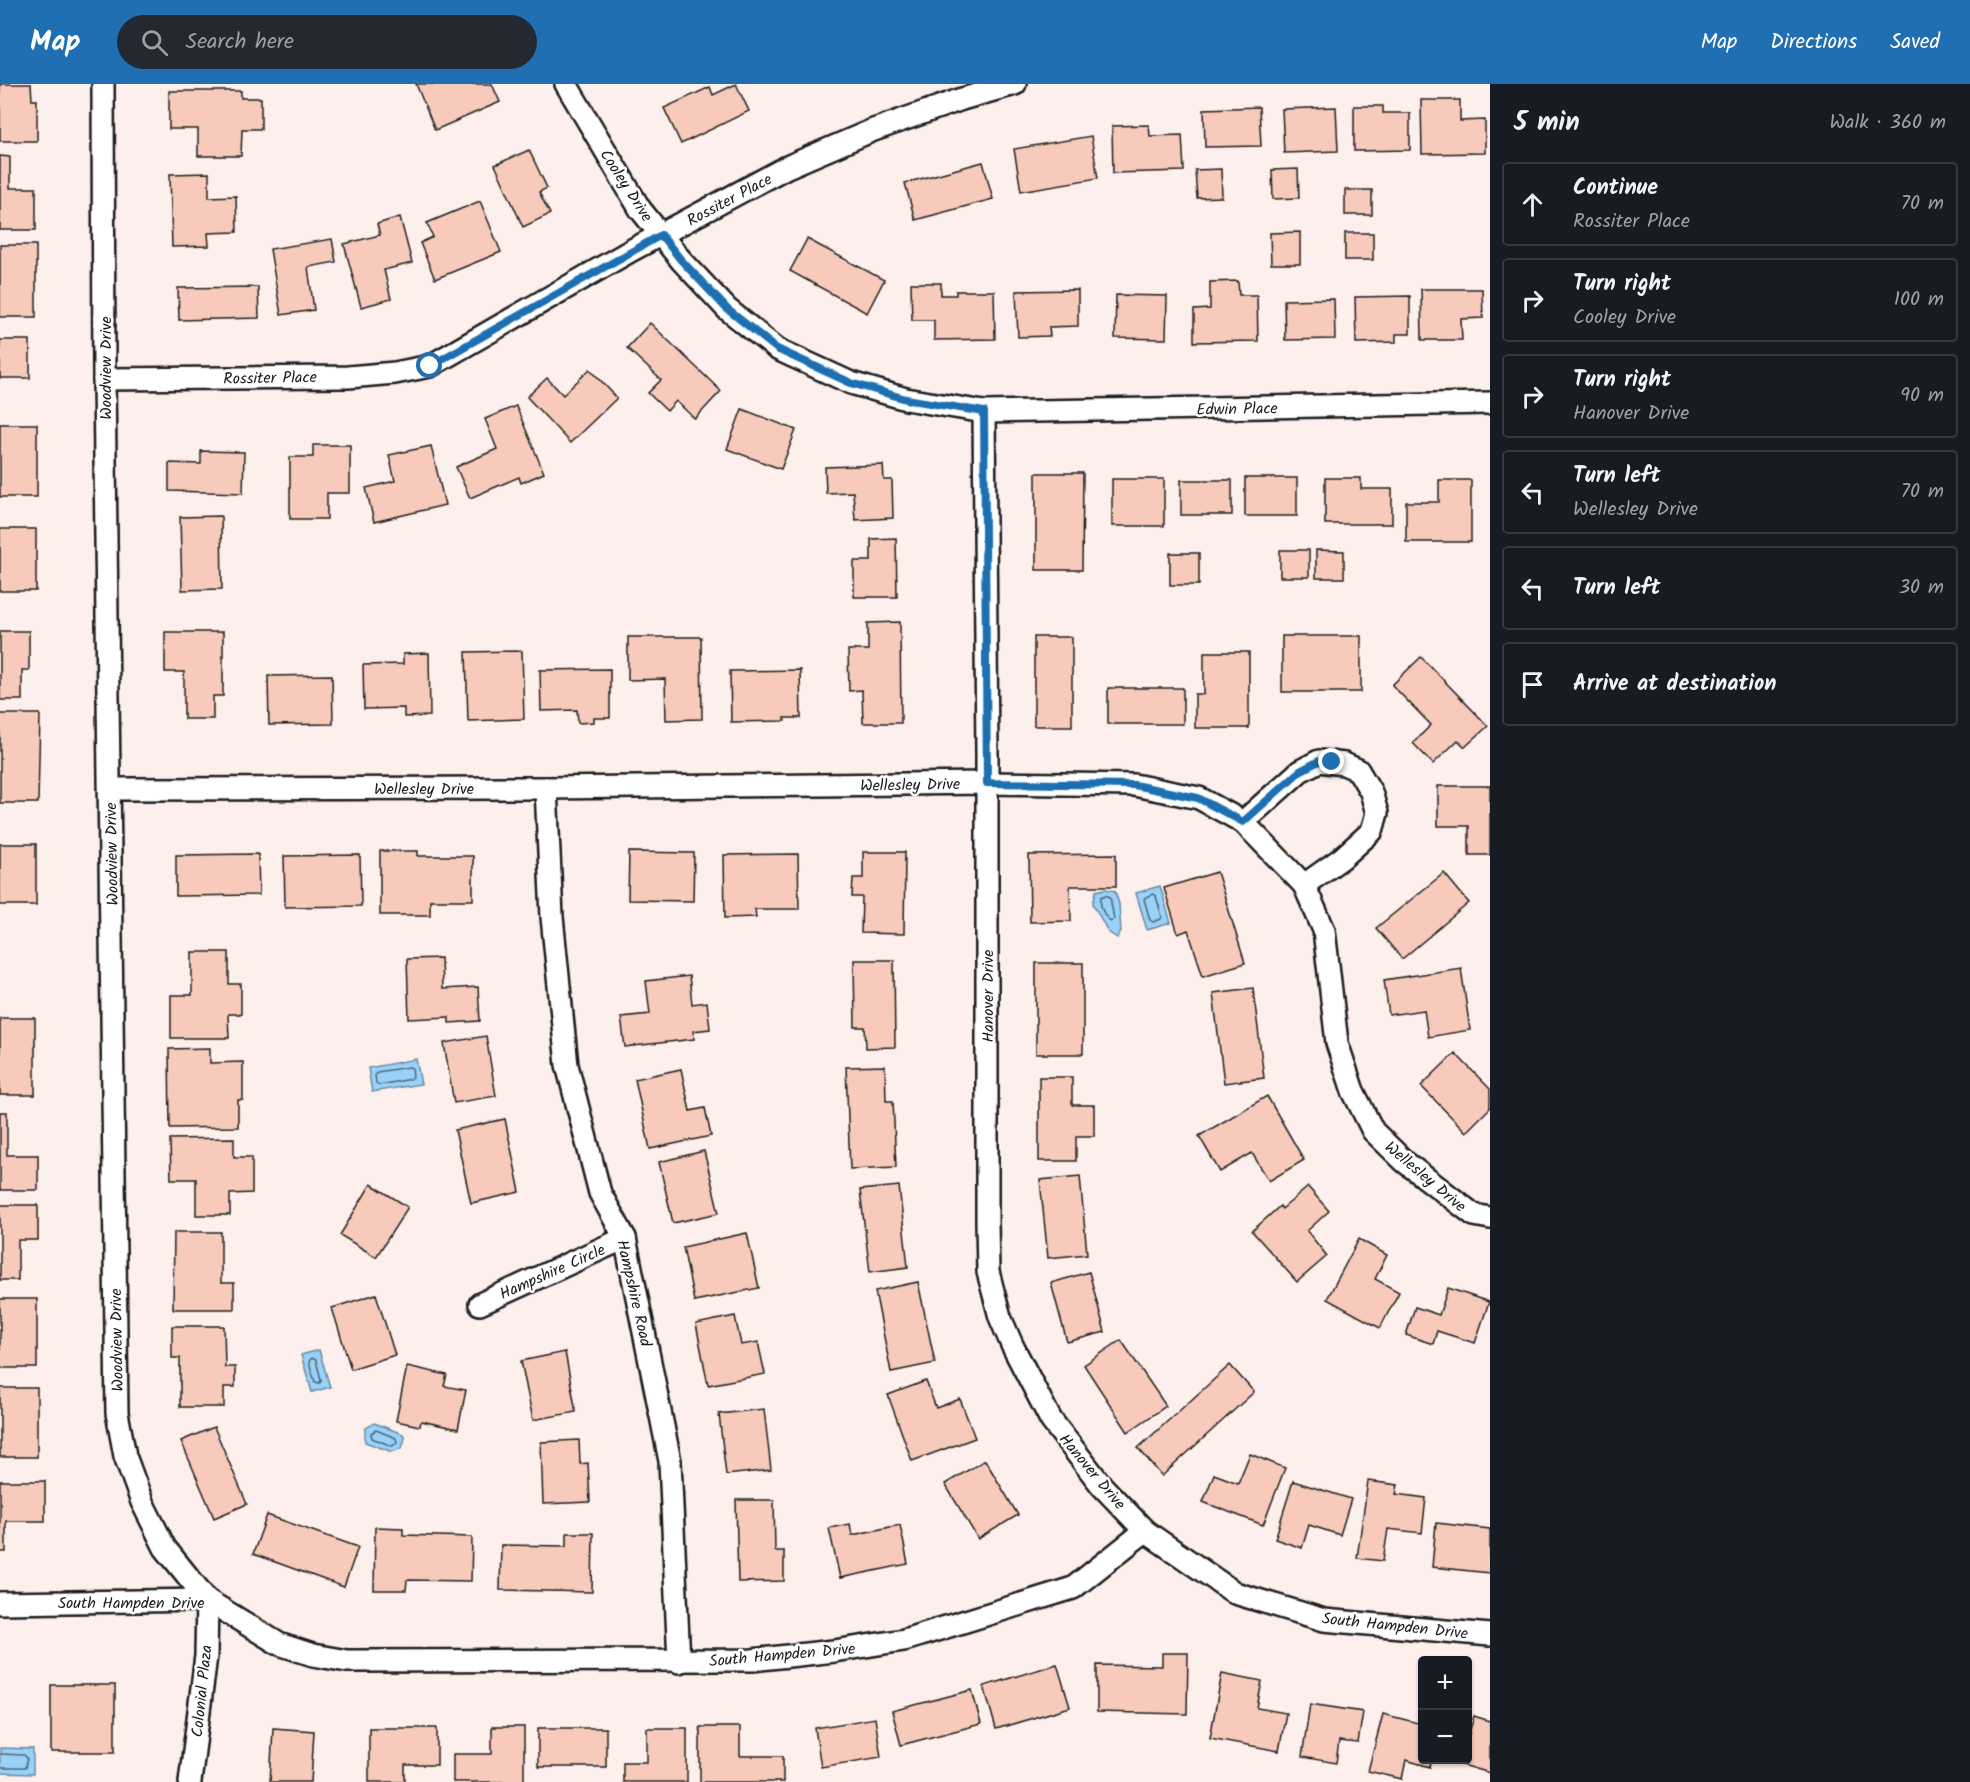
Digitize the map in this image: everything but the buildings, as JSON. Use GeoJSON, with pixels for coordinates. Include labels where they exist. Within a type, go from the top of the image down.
{"type":"FeatureCollection","features":[{"type":"Feature","properties":{"kind":"street","name":"Woodview Drive"},"geometry":{"type":"LineString","coordinates":[[103,84],[104,379],[111,789],[117,1413],[125,1456],[142,1502],[165,1548],[207,1600]]}},
{"type":"Feature","properties":{"kind":"street","name":"Cooley Drive"},"geometry":{"type":"LineString","coordinates":[[566,84],[628,189],[661,235],[727,309],[777,349],[851,383],[906,399],[984,412]]}},
{"type":"Feature","properties":{"kind":"street","name":"Rossiter Place"},"geometry":{"type":"LineString","coordinates":[[104,379],[348,377],[395,373],[430,366],[661,235],[788,167],[871,131],[962,99],[1015,84]]}},
{"type":"Feature","properties":{"kind":"street","name":"Edwin Place"},"geometry":{"type":"LineString","coordinates":[[984,412],[1490,403]]}},
{"type":"Feature","properties":{"kind":"street","name":"Hanover Drive"},"geometry":{"type":"LineString","coordinates":[[984,412],[988,1272],[1000,1317],[1051,1420],[1102,1486],[1145,1531]]}},
{"type":"Feature","properties":{"kind":"street"},"geometry":{"type":"LineString","coordinates":[[1243,822],[1300,771],[1319,761],[1344,764],[1358,770],[1371,792],[1377,813],[1372,831],[1342,858],[1304,885]]}},
{"type":"Feature","properties":{"kind":"street","name":"Wellesley Drive"},"geometry":{"type":"LineString","coordinates":[[111,789],[546,788],[987,783],[1134,785],[1198,798],[1243,822],[1304,885],[1324,930],[1337,1043],[1353,1091],[1373,1131],[1405,1162],[1474,1215],[1490,1218]]}},
{"type":"Feature","properties":{"kind":"street","name":"Hampshire Road"},"geometry":{"type":"LineString","coordinates":[[546,788],[552,917],[567,1065],[600,1193],[625,1238],[670,1461],[679,1662]]}},
{"type":"Feature","properties":{"kind":"street","name":"Hampshire Circle"},"geometry":{"type":"LineString","coordinates":[[480,1304],[625,1238]]}},
{"type":"Feature","properties":{"kind":"street","name":"South Hampden Drive"},"geometry":{"type":"LineString","coordinates":[[0,1603],[207,1600],[250,1624],[279,1644],[313,1655],[347,1661],[679,1662],[752,1660],[904,1640],[1073,1588],[1145,1531],[1235,1593],[1246,1597],[1324,1620],[1490,1635]]}},
{"type":"Feature","properties":{"kind":"street","name":"Colonial Plaza"},"geometry":{"type":"LineString","coordinates":[[190,1782],[206,1656],[207,1600]]}},
{"type":"Feature","properties":{"kind":"water"},"geometry":{"type":"Polygon","coordinates":[[[1160,886],[1171,923],[1147,930],[1136,893],[1160,886]]]}},
{"type":"Feature","properties":{"kind":"water"},"geometry":{"type":"Polygon","coordinates":[[[1105,889],[1115,891],[1119,904],[1121,932],[1117,938],[1108,932],[1093,904],[1096,891],[1105,889]]]}},
{"type":"Feature","properties":{"kind":"water"},"geometry":{"type":"Polygon","coordinates":[[[416,1059],[421,1084],[372,1092],[368,1068],[416,1059]]]}},
{"type":"Feature","properties":{"kind":"water"},"geometry":{"type":"Polygon","coordinates":[[[319,1350],[330,1387],[312,1392],[301,1355],[319,1350]]]}},
{"type":"Feature","properties":{"kind":"water"},"geometry":{"type":"Polygon","coordinates":[[[374,1423],[403,1434],[405,1438],[402,1448],[392,1452],[365,1442],[365,1429],[374,1423]]]}},
{"type":"Feature","properties":{"kind":"water"},"geometry":{"type":"Polygon","coordinates":[[[0,1748],[33,1749],[33,1774],[0,1773],[0,1748]]]}},
{"type":"Feature","properties":{"kind":"route"},"geometry":{"type":"LineString","coordinates":[[430,366],[661,235],[727,309],[777,349],[851,383],[906,399],[984,412],[987,783],[1134,785],[1198,798],[1243,822],[1300,771],[1319,761],[1332,762]]}}]}
